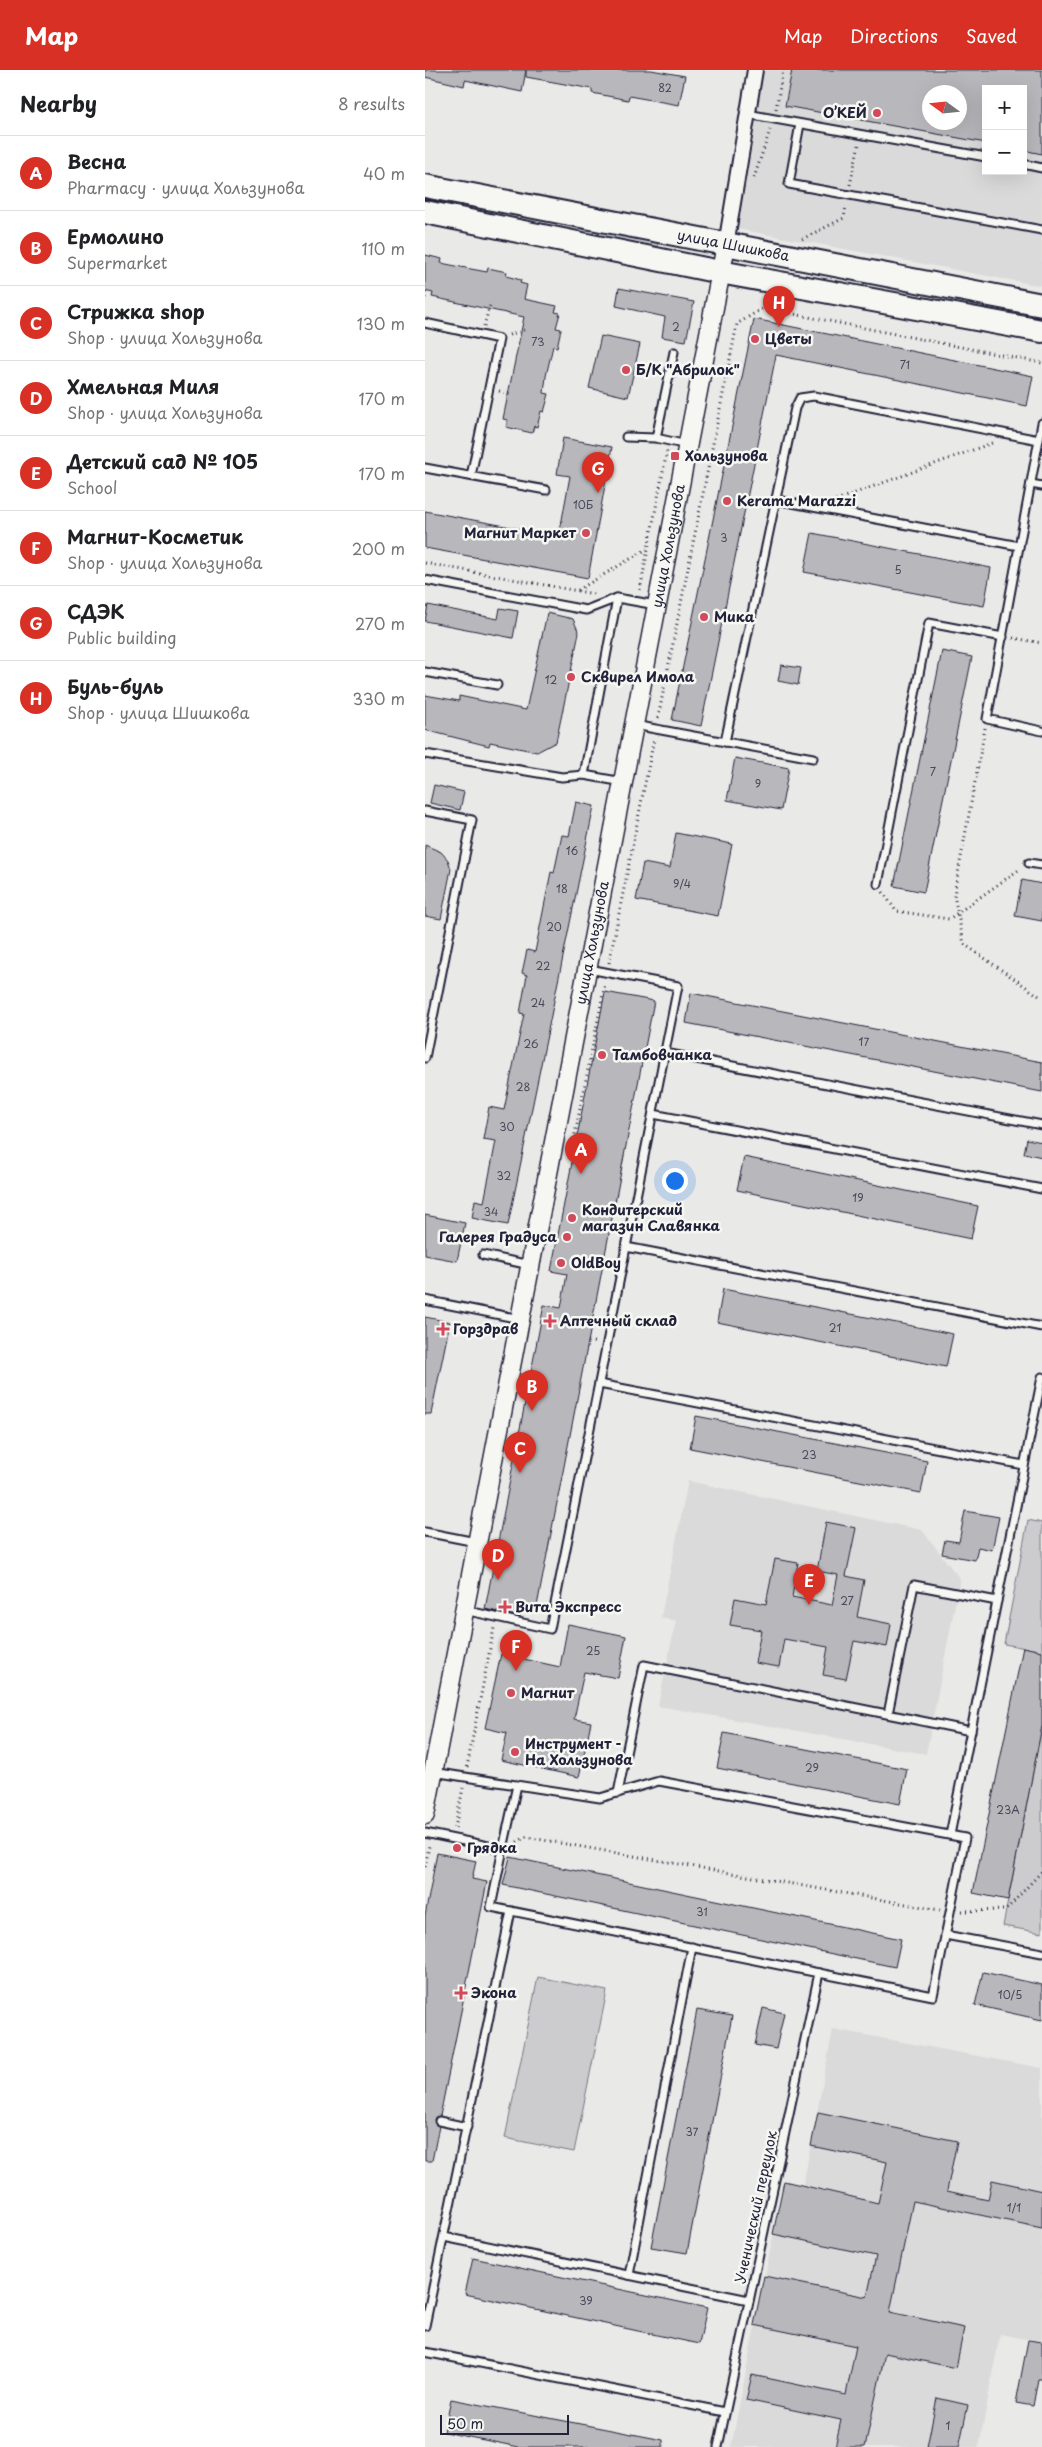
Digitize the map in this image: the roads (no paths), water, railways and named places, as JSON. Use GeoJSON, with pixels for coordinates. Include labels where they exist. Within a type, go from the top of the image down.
{"type":"FeatureCollection","features":[{"type":"Feature","properties":{"kind":"main road","name":"улица Шишкова"},"geometry":{"type":"LineString","coordinates":[[425,186],[1042,305]]}},
{"type":"Feature","properties":{"kind":"main road","name":"улица Шишкова"},"geometry":{"type":"LineString","coordinates":[[425,212],[720,272],[1042,331]]}},
{"type":"Feature","properties":{"kind":"street","name":"улица Хользунова"},"geometry":{"type":"LineString","coordinates":[[425,1815],[726,245],[755,70]]}},
{"type":"Feature","properties":{"kind":"lane"},"geometry":{"type":"LineString","coordinates":[[747,114],[982,157]]}},
{"type":"Feature","properties":{"kind":"lane"},"geometry":{"type":"LineString","coordinates":[[800,124],[789,184],[1042,230]]}},
{"type":"Feature","properties":{"kind":"lane"},"geometry":{"type":"LineString","coordinates":[[1027,165],[1042,168]]}},
{"type":"Feature","properties":{"kind":"lane"},"geometry":{"type":"LineString","coordinates":[[425,323],[499,339],[471,476]]}},
{"type":"Feature","properties":{"kind":"lane"},"geometry":{"type":"LineString","coordinates":[[657,438],[674,352]]}},
{"type":"Feature","properties":{"kind":"lane"},"geometry":{"type":"LineString","coordinates":[[725,742],[795,408],[800,398],[814,396],[1039,440]]}},
{"type":"Feature","properties":{"kind":"lane"},"geometry":{"type":"LineString","coordinates":[[1042,423],[987,719],[1042,730]]}},
{"type":"Feature","properties":{"kind":"lane"},"geometry":{"type":"LineString","coordinates":[[626,437],[657,438],[687,445]]}},
{"type":"Feature","properties":{"kind":"lane"},"geometry":{"type":"LineString","coordinates":[[425,468],[546,490]]}},
{"type":"Feature","properties":{"kind":"lane"},"geometry":{"type":"LineString","coordinates":[[1031,484],[1042,486]]}},
{"type":"Feature","properties":{"kind":"lane"},"geometry":{"type":"LineString","coordinates":[[776,500],[1019,546]]}},
{"type":"Feature","properties":{"kind":"lane"},"geometry":{"type":"LineString","coordinates":[[425,580],[586,610],[617,598],[657,605]]}},
{"type":"Feature","properties":{"kind":"lane"},"geometry":{"type":"LineString","coordinates":[[584,775],[617,598]]}},
{"type":"Feature","properties":{"kind":"lane"},"geometry":{"type":"LineString","coordinates":[[878,884],[929,623],[1003,637]]}},
{"type":"Feature","properties":{"kind":"lane"},"geometry":{"type":"LineString","coordinates":[[425,672],[497,685]]}},
{"type":"Feature","properties":{"kind":"lane"},"geometry":{"type":"LineString","coordinates":[[634,725],[813,758]]}},
{"type":"Feature","properties":{"kind":"lane"},"geometry":{"type":"LineString","coordinates":[[425,754],[562,777],[584,775],[623,782]]}},
{"type":"Feature","properties":{"kind":"lane"},"geometry":{"type":"LineString","coordinates":[[425,811],[471,820],[425,1058]]}},
{"type":"Feature","properties":{"kind":"lane"},"geometry":{"type":"LineString","coordinates":[[1029,863],[1042,865]]}},
{"type":"Feature","properties":{"kind":"lane"},"geometry":{"type":"LineString","coordinates":[[464,1610],[550,1629],[678,986],[587,968]]}},
{"type":"Feature","properties":{"kind":"lane"},"geometry":{"type":"LineString","coordinates":[[665,1053],[1042,1125]]}},
{"type":"Feature","properties":{"kind":"lane"},"geometry":{"type":"LineString","coordinates":[[653,1114],[1042,1189]]}},
{"type":"Feature","properties":{"kind":"lane"},"geometry":{"type":"LineString","coordinates":[[626,1247],[1042,1327]]}},
{"type":"Feature","properties":{"kind":"lane"},"geometry":{"type":"LineString","coordinates":[[483,1255],[530,1265]]}},
{"type":"Feature","properties":{"kind":"lane"},"geometry":{"type":"LineString","coordinates":[[425,1300],[520,1319]]}},
{"type":"Feature","properties":{"kind":"lane"},"geometry":{"type":"LineString","coordinates":[[950,1835],[1042,1377]]}},
{"type":"Feature","properties":{"kind":"lane"},"geometry":{"type":"LineString","coordinates":[[599,1384],[1025,1465]]}},
{"type":"Feature","properties":{"kind":"lane"},"geometry":{"type":"LineString","coordinates":[[425,1532],[477,1542]]}},
{"type":"Feature","properties":{"kind":"lane"},"geometry":{"type":"LineString","coordinates":[[888,1714],[914,1585],[997,1601]]}},
{"type":"Feature","properties":{"kind":"lane"},"geometry":{"type":"LineString","coordinates":[[618,1792],[644,1665],[971,1731]]}},
{"type":"Feature","properties":{"kind":"lane"},"geometry":{"type":"LineString","coordinates":[[433,1772],[517,1785],[600,1798],[659,1780],[965,1838],[933,1996],[491,1907],[517,1785]]}},
{"type":"Feature","properties":{"kind":"lane"},"geometry":{"type":"LineString","coordinates":[[428,1834],[503,1849]]}},
{"type":"Feature","properties":{"kind":"lane"},"geometry":{"type":"LineString","coordinates":[[425,2326],[511,1911]]}},
{"type":"Feature","properties":{"kind":"lane"},"geometry":{"type":"LineString","coordinates":[[945,1935],[1042,1953]]}},
{"type":"Feature","properties":{"kind":"lane"},"geometry":{"type":"LineString","coordinates":[[629,2275],[692,1947]]}},
{"type":"Feature","properties":{"kind":"lane","name":"Ученический переулок"},"geometry":{"type":"LineString","coordinates":[[718,2447],[819,1973]]}},
{"type":"Feature","properties":{"kind":"lane"},"geometry":{"type":"LineString","coordinates":[[439,2121],[467,2127]]}},
{"type":"Feature","properties":{"kind":"lane"},"geometry":{"type":"LineString","coordinates":[[444,2237],[749,2300]]}},
{"type":"Feature","properties":{"kind":"lane"},"geometry":{"type":"LineString","coordinates":[[425,2352],[725,2412]]}},
{"type":"Feature","properties":{"kind":"place","name":"О’КЕЙ"},"geometry":{"type":"Point","coordinates":[877,113]}},
{"type":"Feature","properties":{"kind":"place","name":"Буль-буль"},"geometry":{"type":"Point","coordinates":[779,327]}},
{"type":"Feature","properties":{"kind":"place","name":"Цветы"},"geometry":{"type":"Point","coordinates":[755,339]}},
{"type":"Feature","properties":{"kind":"place","name":"Б/К \"Абрилок\""},"geometry":{"type":"Point","coordinates":[626,370]}},
{"type":"Feature","properties":{"kind":"place","name":"Хользунова"},"geometry":{"type":"Point","coordinates":[675,456]}},
{"type":"Feature","properties":{"kind":"place","name":"СДЭК"},"geometry":{"type":"Point","coordinates":[598,493]}},
{"type":"Feature","properties":{"kind":"place","name":"Kerama Marazzi"},"geometry":{"type":"Point","coordinates":[727,501]}},
{"type":"Feature","properties":{"kind":"place","name":"Магнит Маркет"},"geometry":{"type":"Point","coordinates":[586,533]}},
{"type":"Feature","properties":{"kind":"place","name":"Мика"},"geometry":{"type":"Point","coordinates":[704,617]}},
{"type":"Feature","properties":{"kind":"place","name":"Сквирел Имола"},"geometry":{"type":"Point","coordinates":[571,677]}},
{"type":"Feature","properties":{"kind":"place","name":"Тамбовчанка"},"geometry":{"type":"Point","coordinates":[602,1055]}},
{"type":"Feature","properties":{"kind":"place","name":"Весна"},"geometry":{"type":"Point","coordinates":[581,1174]}},
{"type":"Feature","properties":{"kind":"place","name":"Кондитерский магазин Славянка"},"geometry":{"type":"Point","coordinates":[572,1218]}},
{"type":"Feature","properties":{"kind":"place","name":"Галерея Градуса"},"geometry":{"type":"Point","coordinates":[567,1237]}},
{"type":"Feature","properties":{"kind":"place","name":"OldBoy"},"geometry":{"type":"Point","coordinates":[561,1263]}},
{"type":"Feature","properties":{"kind":"place","name":"Аптечный склад"},"geometry":{"type":"Point","coordinates":[550,1321]}},
{"type":"Feature","properties":{"kind":"place","name":"Горздрав"},"geometry":{"type":"Point","coordinates":[443,1329]}},
{"type":"Feature","properties":{"kind":"place","name":"Ермолино"},"geometry":{"type":"Point","coordinates":[532,1411]}},
{"type":"Feature","properties":{"kind":"place","name":"Стрижка shop"},"geometry":{"type":"Point","coordinates":[520,1473]}},
{"type":"Feature","properties":{"kind":"place","name":"Хмельная Миля"},"geometry":{"type":"Point","coordinates":[498,1580]}},
{"type":"Feature","properties":{"kind":"place","name":"Детский сад № 105"},"geometry":{"type":"Point","coordinates":[809,1605]}},
{"type":"Feature","properties":{"kind":"place","name":"Вита Экспресс"},"geometry":{"type":"Point","coordinates":[505,1607]}},
{"type":"Feature","properties":{"kind":"place","name":"Магнит-Косметик"},"geometry":{"type":"Point","coordinates":[516,1671]}},
{"type":"Feature","properties":{"kind":"place","name":"Магнит"},"geometry":{"type":"Point","coordinates":[511,1693]}},
{"type":"Feature","properties":{"kind":"place","name":"Инструмент - На Хользунова"},"geometry":{"type":"Point","coordinates":[515,1752]}},
{"type":"Feature","properties":{"kind":"place","name":"Грядка"},"geometry":{"type":"Point","coordinates":[457,1848]}},
{"type":"Feature","properties":{"kind":"place","name":"Экона"},"geometry":{"type":"Point","coordinates":[461,1993]}}]}
